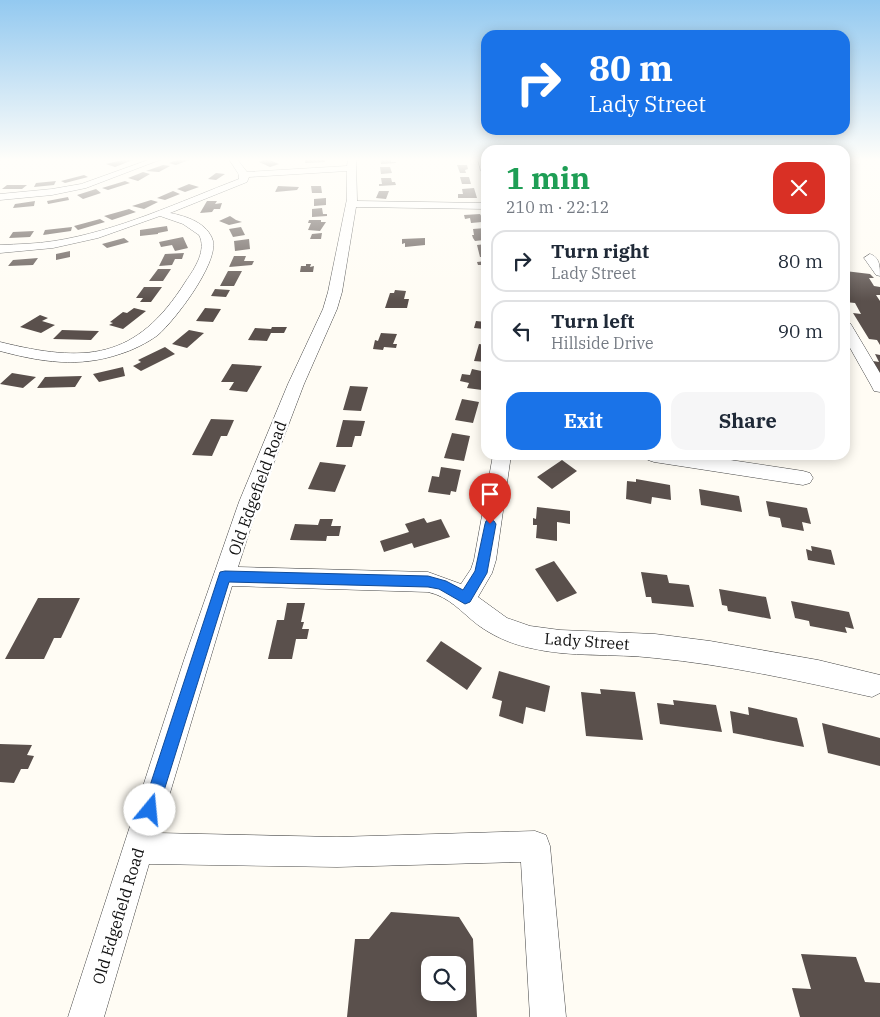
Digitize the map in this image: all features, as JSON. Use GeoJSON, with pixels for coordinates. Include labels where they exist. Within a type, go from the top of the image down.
{"type":"FeatureCollection","features":[{"type":"Feature","properties":{"kind":"street"},"geometry":{"type":"LineString","coordinates":[[0,249],[45,246],[76,240],[115,230],[174,206]]}},
{"type":"Feature","properties":{"kind":"street","name":"Old Edgefield Road"},"geometry":{"type":"LineString","coordinates":[[86,1017],[196,660],[264,466],[296,384],[330,309],[340,267],[351,206]]}},
{"type":"Feature","properties":{"kind":"street"},"geometry":{"type":"LineString","coordinates":[[0,346],[49,358],[81,359],[126,347],[145,337],[161,325],[205,260],[208,244],[204,234],[192,225],[159,213]]}},
{"type":"Feature","properties":{"kind":"street"},"geometry":{"type":"LineString","coordinates":[[870,258],[880,272]]}},
{"type":"Feature","properties":{"kind":"street"},"geometry":{"type":"LineString","coordinates":[[850,335],[880,387]]}},
{"type":"Feature","properties":{"kind":"street"},"geometry":{"type":"LineString","coordinates":[[465,598],[474,586],[485,560],[501,460]]}},
{"type":"Feature","properties":{"kind":"street"},"geometry":{"type":"LineString","coordinates":[[686,460],[803,478]]}},
{"type":"Feature","properties":{"kind":"street","name":"Lady Street"},"geometry":{"type":"LineString","coordinates":[[225,576],[442,584],[465,598],[494,623],[507,630],[530,637],[551,641],[640,645],[696,651],[788,665],[872,684]]}},
{"type":"Feature","properties":{"kind":"street"},"geometry":{"type":"LineString","coordinates":[[138,848],[337,852],[535,846],[548,1017]]}},
{"type":"Feature","properties":{"kind":"building"},"geometry":{"type":"Polygon","coordinates":[[[134,206],[149,206],[144,209],[134,206]]]}},
{"type":"Feature","properties":{"kind":"building"},"geometry":{"type":"Polygon","coordinates":[[[204,206],[221,206],[220,209],[214,209],[212,212],[200,213],[204,206]]]}},
{"type":"Feature","properties":{"kind":"building"},"geometry":{"type":"Polygon","coordinates":[[[322,208],[323,214],[327,214],[327,216],[312,217],[312,209],[322,208]]]}},
{"type":"Feature","properties":{"kind":"building"},"geometry":{"type":"Polygon","coordinates":[[[129,209],[136,212],[112,220],[104,216],[129,209]]]}},
{"type":"Feature","properties":{"kind":"building"},"geometry":{"type":"Polygon","coordinates":[[[480,214],[481,222],[471,223],[470,218],[465,219],[464,215],[480,214]]]}},
{"type":"Feature","properties":{"kind":"building"},"geometry":{"type":"Polygon","coordinates":[[[230,216],[242,222],[229,225],[219,221],[230,216]]]}},
{"type":"Feature","properties":{"kind":"building"},"geometry":{"type":"Polygon","coordinates":[[[100,219],[105,222],[78,230],[74,226],[100,219]]]}},
{"type":"Feature","properties":{"kind":"building"},"geometry":{"type":"Polygon","coordinates":[[[309,220],[326,222],[320,231],[308,230],[311,223],[308,223],[309,220]]]}},
{"type":"Feature","properties":{"kind":"building"},"geometry":{"type":"Polygon","coordinates":[[[167,226],[168,231],[140,236],[140,230],[167,226]]]}},
{"type":"Feature","properties":{"kind":"building"},"geometry":{"type":"Polygon","coordinates":[[[72,227],[71,231],[43,235],[45,230],[72,227]]]}},
{"type":"Feature","properties":{"kind":"building"},"geometry":{"type":"Polygon","coordinates":[[[241,227],[245,235],[233,237],[229,229],[241,227]]]}},
{"type":"Feature","properties":{"kind":"building"},"geometry":{"type":"Polygon","coordinates":[[[481,228],[481,240],[475,241],[472,235],[474,235],[473,229],[481,228]]]}},
{"type":"Feature","properties":{"kind":"building"},"geometry":{"type":"Polygon","coordinates":[[[34,231],[30,237],[9,238],[13,232],[34,231]]]}},
{"type":"Feature","properties":{"kind":"building"},"geometry":{"type":"Polygon","coordinates":[[[322,233],[321,239],[310,239],[312,234],[322,233]]]}},
{"type":"Feature","properties":{"kind":"building"},"geometry":{"type":"Polygon","coordinates":[[[183,237],[188,248],[175,251],[172,245],[161,247],[159,242],[183,237]]]}},
{"type":"Feature","properties":{"kind":"building"},"geometry":{"type":"Polygon","coordinates":[[[124,238],[129,242],[107,248],[102,244],[124,238]]]}},
{"type":"Feature","properties":{"kind":"building"},"geometry":{"type":"Polygon","coordinates":[[[425,238],[425,245],[405,247],[405,243],[402,244],[402,239],[425,238]]]}},
{"type":"Feature","properties":{"kind":"building"},"geometry":{"type":"Polygon","coordinates":[[[249,239],[250,249],[235,251],[234,241],[249,239]]]}},
{"type":"Feature","properties":{"kind":"building"},"geometry":{"type":"Polygon","coordinates":[[[477,245],[481,245],[481,257],[480,257],[477,245]]]}},
{"type":"Feature","properties":{"kind":"building"},"geometry":{"type":"Polygon","coordinates":[[[70,251],[70,257],[56,260],[56,254],[70,251]]]}},
{"type":"Feature","properties":{"kind":"building"},"geometry":{"type":"Polygon","coordinates":[[[184,253],[182,259],[175,259],[172,265],[159,266],[165,254],[184,253]]]}},
{"type":"Feature","properties":{"kind":"building"},"geometry":{"type":"Polygon","coordinates":[[[234,256],[246,256],[244,261],[254,261],[252,265],[229,267],[234,256]]]}},
{"type":"Feature","properties":{"kind":"building"},"geometry":{"type":"Polygon","coordinates":[[[38,258],[33,265],[8,266],[13,260],[38,258]]]}},
{"type":"Feature","properties":{"kind":"building"},"geometry":{"type":"Polygon","coordinates":[[[306,264],[311,264],[310,267],[314,266],[313,272],[300,272],[301,266],[306,266],[306,264]]]}},
{"type":"Feature","properties":{"kind":"building"},"geometry":{"type":"Polygon","coordinates":[[[158,269],[171,269],[163,281],[149,281],[158,269]]]}},
{"type":"Feature","properties":{"kind":"building"},"geometry":{"type":"Polygon","coordinates":[[[228,271],[242,271],[234,286],[220,286],[228,271]]]}},
{"type":"Feature","properties":{"kind":"building"},"geometry":{"type":"Polygon","coordinates":[[[850,272],[870,274],[874,278],[869,278],[874,286],[880,287],[880,295],[876,295],[880,301],[880,345],[877,340],[869,339],[853,313],[861,314],[855,303],[850,302],[850,272]]]}},
{"type":"Feature","properties":{"kind":"building"},"geometry":{"type":"Polygon","coordinates":[[[144,287],[162,287],[151,302],[140,302],[143,298],[136,298],[144,287]]]}},
{"type":"Feature","properties":{"kind":"building"},"geometry":{"type":"Polygon","coordinates":[[[215,289],[230,290],[226,297],[211,296],[215,289]]]}},
{"type":"Feature","properties":{"kind":"building"},"geometry":{"type":"Polygon","coordinates":[[[395,290],[406,291],[404,299],[409,299],[407,308],[385,308],[390,293],[394,293],[395,290]]]}},
{"type":"Feature","properties":{"kind":"building"},"geometry":{"type":"Polygon","coordinates":[[[134,308],[146,311],[123,329],[109,325],[113,323],[110,322],[123,312],[127,313],[134,308]]]}},
{"type":"Feature","properties":{"kind":"building"},"geometry":{"type":"Polygon","coordinates":[[[205,308],[221,309],[213,322],[196,321],[205,308]]]}},
{"type":"Feature","properties":{"kind":"building"},"geometry":{"type":"Polygon","coordinates":[[[40,315],[48,318],[42,321],[55,325],[41,333],[20,327],[40,315]]]}},
{"type":"Feature","properties":{"kind":"building"},"geometry":{"type":"Polygon","coordinates":[[[476,321],[481,322],[481,329],[474,328],[476,321]]]}},
{"type":"Feature","properties":{"kind":"building"},"geometry":{"type":"Polygon","coordinates":[[[272,327],[287,327],[284,333],[271,333],[267,341],[248,340],[255,328],[271,329],[272,327]]]}},
{"type":"Feature","properties":{"kind":"building"},"geometry":{"type":"Polygon","coordinates":[[[62,330],[99,331],[91,340],[53,339],[62,330]]]}},
{"type":"Feature","properties":{"kind":"building"},"geometry":{"type":"Polygon","coordinates":[[[189,330],[204,333],[187,348],[172,344],[189,330]]]}},
{"type":"Feature","properties":{"kind":"building"},"geometry":{"type":"Polygon","coordinates":[[[381,333],[397,334],[393,344],[397,344],[396,348],[384,347],[383,350],[373,349],[375,340],[378,341],[381,333]]]}},
{"type":"Feature","properties":{"kind":"building"},"geometry":{"type":"Polygon","coordinates":[[[479,344],[481,344],[481,362],[474,361],[479,344]]]}},
{"type":"Feature","properties":{"kind":"building"},"geometry":{"type":"Polygon","coordinates":[[[165,347],[175,354],[141,371],[133,366],[141,362],[138,360],[165,347]]]}},
{"type":"Feature","properties":{"kind":"building"},"geometry":{"type":"Polygon","coordinates":[[[875,354],[880,355],[880,373],[873,361],[879,362],[875,354]]]}},
{"type":"Feature","properties":{"kind":"building"},"geometry":{"type":"Polygon","coordinates":[[[232,364],[262,366],[247,392],[229,390],[234,382],[221,382],[232,364]]]}},
{"type":"Feature","properties":{"kind":"building"},"geometry":{"type":"Polygon","coordinates":[[[123,367],[125,376],[99,382],[93,374],[123,367]]]}},
{"type":"Feature","properties":{"kind":"building"},"geometry":{"type":"Polygon","coordinates":[[[472,369],[481,371],[481,390],[467,388],[469,383],[460,381],[462,374],[470,375],[472,369]]]}},
{"type":"Feature","properties":{"kind":"building"},"geometry":{"type":"Polygon","coordinates":[[[12,373],[36,377],[23,388],[0,384],[12,373]]]}},
{"type":"Feature","properties":{"kind":"building"},"geometry":{"type":"Polygon","coordinates":[[[82,376],[75,387],[37,388],[45,377],[82,376]]]}},
{"type":"Feature","properties":{"kind":"building"},"geometry":{"type":"Polygon","coordinates":[[[350,386],[368,387],[361,411],[343,410],[350,386]]]}},
{"type":"Feature","properties":{"kind":"building"},"geometry":{"type":"Polygon","coordinates":[[[462,399],[479,402],[473,423],[455,420],[462,399]]]}},
{"type":"Feature","properties":{"kind":"building"},"geometry":{"type":"Polygon","coordinates":[[[211,419],[234,420],[227,436],[221,436],[212,456],[192,455],[211,419]]]}},
{"type":"Feature","properties":{"kind":"building"},"geometry":{"type":"Polygon","coordinates":[[[343,420],[365,421],[361,436],[355,436],[352,447],[336,447],[343,420]]]}},
{"type":"Feature","properties":{"kind":"building"},"geometry":{"type":"Polygon","coordinates":[[[452,433],[470,436],[464,461],[444,458],[452,433]]]}},
{"type":"Feature","properties":{"kind":"building"},"geometry":{"type":"Polygon","coordinates":[[[562,460],[577,471],[552,489],[537,477],[562,460]]]}},
{"type":"Feature","properties":{"kind":"building"},"geometry":{"type":"Polygon","coordinates":[[[320,462],[346,465],[335,492],[308,489],[320,462]]]}},
{"type":"Feature","properties":{"kind":"building"},"geometry":{"type":"Polygon","coordinates":[[[441,467],[461,470],[456,492],[451,491],[450,495],[428,492],[432,476],[439,477],[441,467]]]}},
{"type":"Feature","properties":{"kind":"building"},"geometry":{"type":"Polygon","coordinates":[[[636,479],[670,485],[671,500],[652,497],[651,504],[626,499],[627,481],[636,482],[636,479]]]}},
{"type":"Feature","properties":{"kind":"building"},"geometry":{"type":"Polygon","coordinates":[[[699,489],[739,496],[742,512],[701,505],[699,489]]]}},
{"type":"Feature","properties":{"kind":"building"},"geometry":{"type":"Polygon","coordinates":[[[766,501],[807,508],[811,524],[802,522],[804,531],[782,527],[780,518],[769,516],[766,501]]]}},
{"type":"Feature","properties":{"kind":"building"},"geometry":{"type":"Polygon","coordinates":[[[537,507],[570,511],[570,524],[557,522],[557,541],[536,538],[537,525],[533,525],[533,518],[536,519],[537,507]]]}},
{"type":"Feature","properties":{"kind":"building"},"geometry":{"type":"Polygon","coordinates":[[[424,518],[427,523],[441,519],[450,537],[414,548],[412,543],[384,552],[380,541],[409,532],[405,524],[424,518]]]}},
{"type":"Feature","properties":{"kind":"building"},"geometry":{"type":"Polygon","coordinates":[[[320,519],[333,519],[331,526],[341,526],[339,536],[327,536],[326,541],[290,540],[295,524],[318,525],[320,519]]]}},
{"type":"Feature","properties":{"kind":"building"},"geometry":{"type":"Polygon","coordinates":[[[811,546],[831,550],[835,565],[808,560],[806,549],[812,551],[811,546]]]}},
{"type":"Feature","properties":{"kind":"building"},"geometry":{"type":"Polygon","coordinates":[[[554,561],[577,593],[557,602],[535,569],[554,561]]]}},
{"type":"Feature","properties":{"kind":"building"},"geometry":{"type":"Polygon","coordinates":[[[641,572],[667,575],[669,583],[689,585],[694,607],[652,603],[651,597],[646,597],[641,572]]]}},
{"type":"Feature","properties":{"kind":"building"},"geometry":{"type":"Polygon","coordinates":[[[719,589],[766,597],[771,619],[728,611],[727,606],[722,605],[719,589]]]}},
{"type":"Feature","properties":{"kind":"building"},"geometry":{"type":"Polygon","coordinates":[[[38,598],[80,598],[61,638],[54,638],[44,659],[5,659],[38,598]]]}},
{"type":"Feature","properties":{"kind":"building"},"geometry":{"type":"Polygon","coordinates":[[[791,601],[849,612],[854,629],[845,627],[847,633],[810,626],[809,621],[795,618],[791,601]]]}},
{"type":"Feature","properties":{"kind":"building"},"geometry":{"type":"Polygon","coordinates":[[[287,603],[305,603],[301,622],[304,622],[302,629],[309,629],[307,639],[296,639],[292,659],[268,659],[277,620],[284,620],[287,603]]]}},
{"type":"Feature","properties":{"kind":"building"},"geometry":{"type":"Polygon","coordinates":[[[441,641],[482,668],[467,690],[426,661],[441,641]]]}},
{"type":"Feature","properties":{"kind":"building"},"geometry":{"type":"Polygon","coordinates":[[[499,671],[550,686],[545,712],[526,707],[523,724],[499,716],[502,701],[492,698],[499,671]]]}},
{"type":"Feature","properties":{"kind":"building"},"geometry":{"type":"Polygon","coordinates":[[[600,689],[635,692],[643,740],[586,736],[581,692],[601,694],[600,689]]]}},
{"type":"Feature","properties":{"kind":"building"},"geometry":{"type":"Polygon","coordinates":[[[673,700],[716,705],[722,732],[660,724],[657,703],[674,705],[673,700]]]}},
{"type":"Feature","properties":{"kind":"building"},"geometry":{"type":"Polygon","coordinates":[[[748,707],[797,718],[804,747],[733,733],[730,711],[749,715],[748,707]]]}},
{"type":"Feature","properties":{"kind":"building"},"geometry":{"type":"Polygon","coordinates":[[[822,723],[880,738],[880,766],[828,753],[822,723]]]}},
{"type":"Feature","properties":{"kind":"building"},"geometry":{"type":"Polygon","coordinates":[[[0,744],[32,745],[27,755],[34,756],[28,769],[21,769],[14,783],[0,782],[0,744]]]}},
{"type":"Feature","properties":{"kind":"building"},"geometry":{"type":"Polygon","coordinates":[[[391,912],[459,917],[473,939],[477,1017],[347,1017],[355,939],[369,939],[391,912]]]}},
{"type":"Feature","properties":{"kind":"building"},"geometry":{"type":"Polygon","coordinates":[[[801,954],[856,957],[865,982],[880,983],[880,1017],[800,1017],[792,988],[811,989],[801,954]]]}},
{"type":"Feature","properties":{"kind":"route"},"geometry":{"type":"LineString","coordinates":[[150,810],[196,660],[225,576],[428,582],[442,584],[465,598],[481,573],[485,560],[490,524]]}}]}
